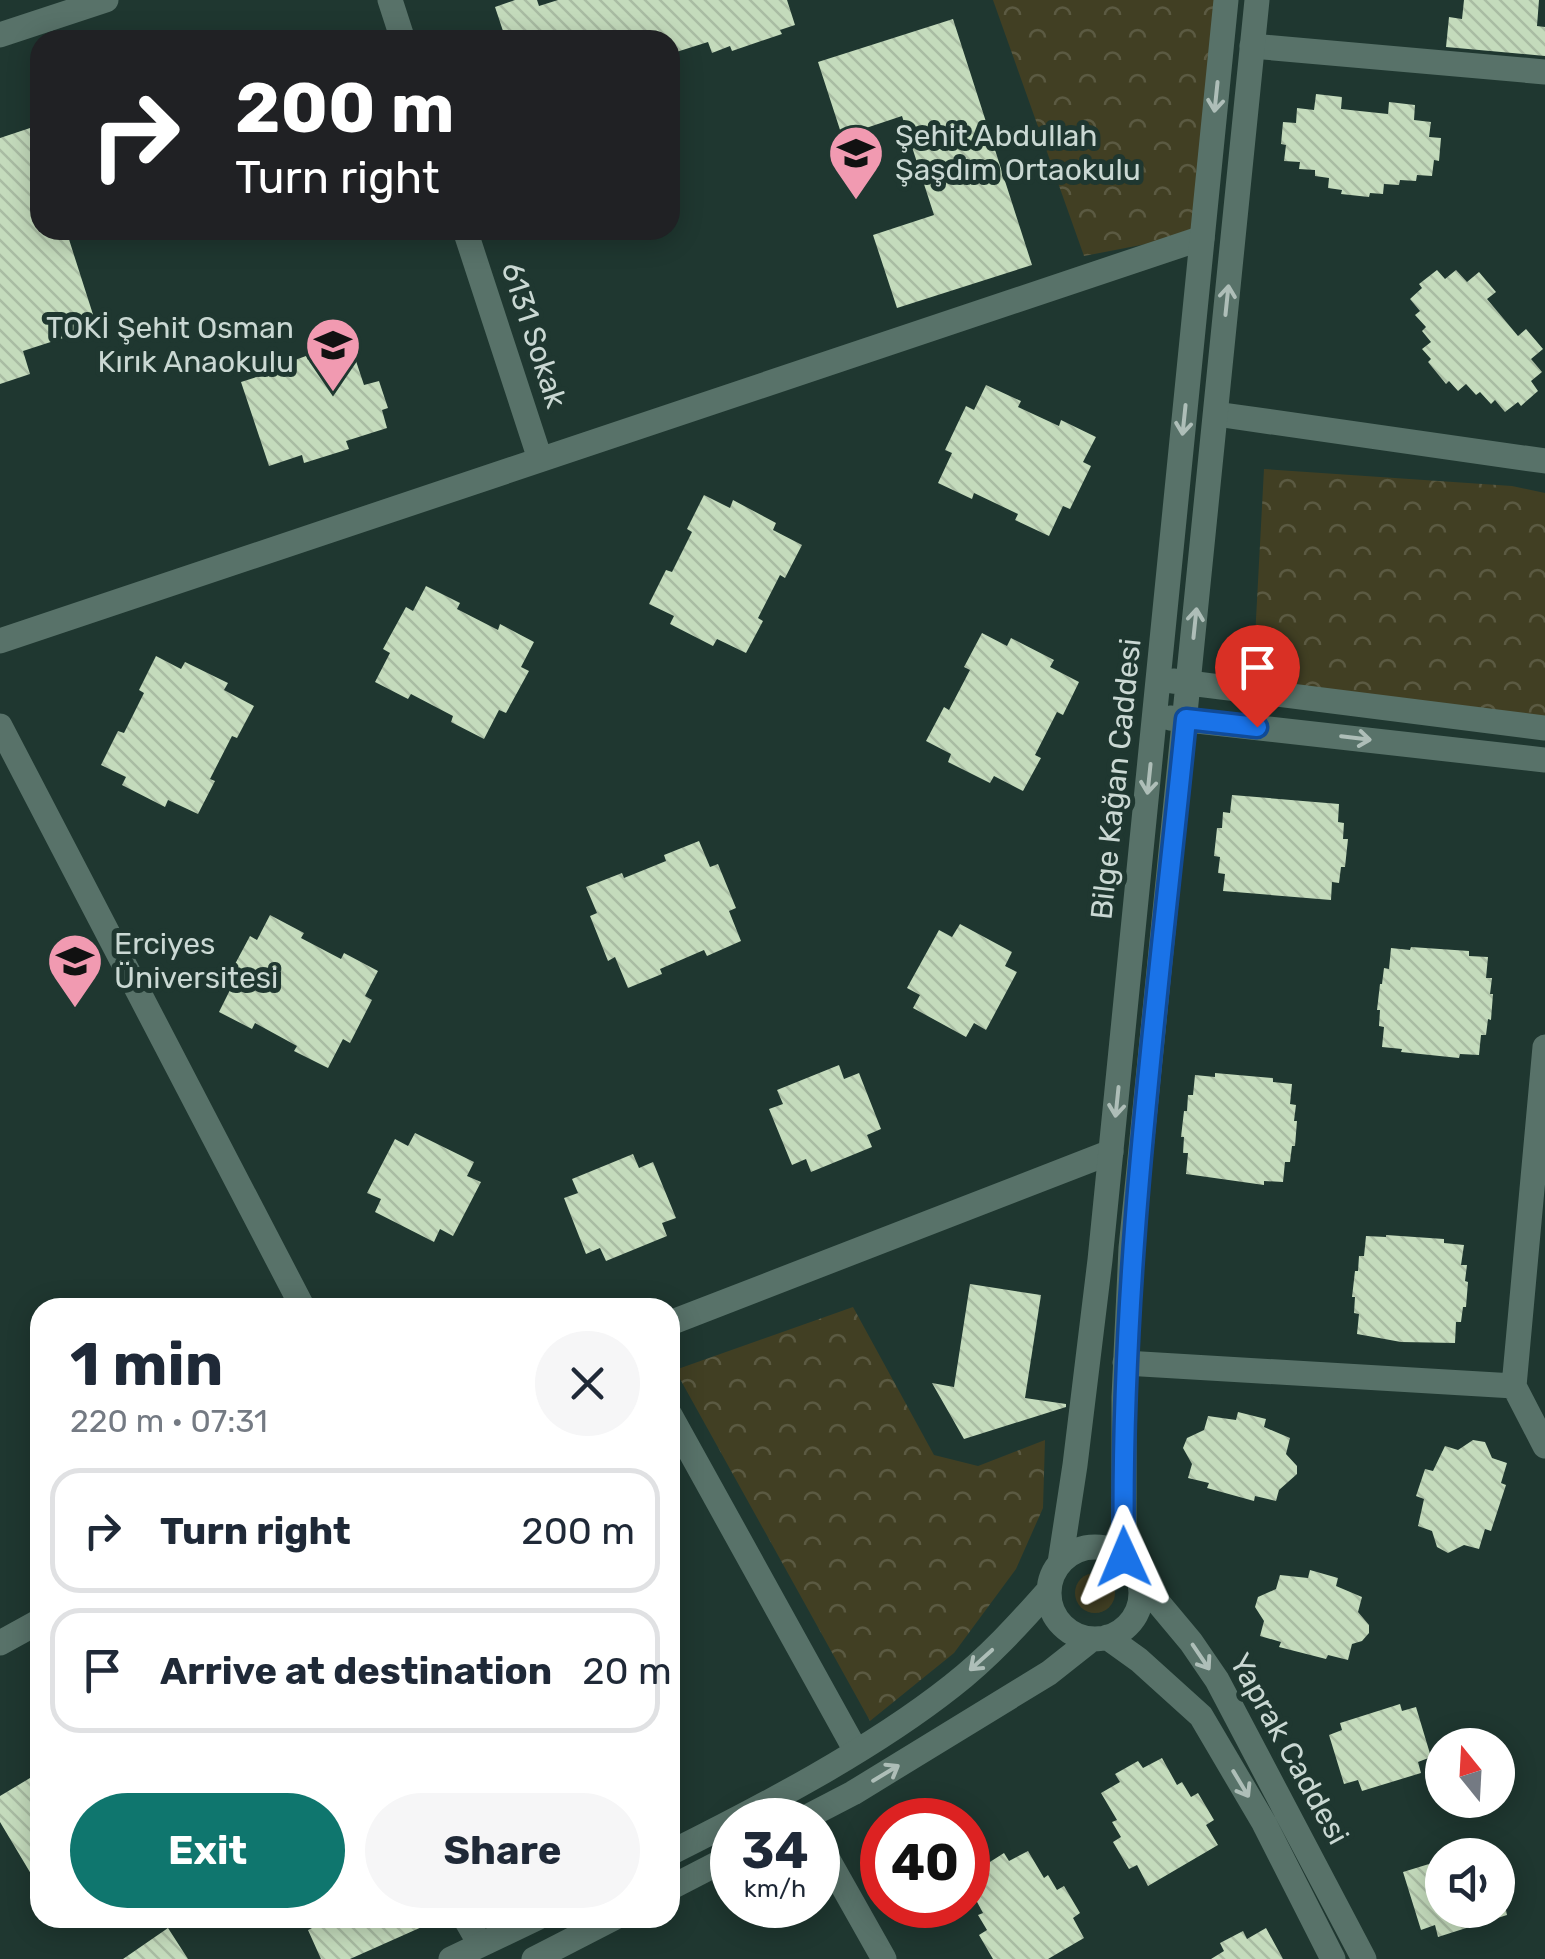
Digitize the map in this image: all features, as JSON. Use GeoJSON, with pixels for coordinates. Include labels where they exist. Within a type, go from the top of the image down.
{"type":"FeatureCollection","features":[{"type":"Feature","properties":{"kind":"street"},"geometry":{"type":"LineString","coordinates":[[0,35],[106,0]]}},
{"type":"Feature","properties":{"kind":"street"},"geometry":{"type":"LineString","coordinates":[[390,0],[400,30]]}},
{"type":"Feature","properties":{"kind":"street","name":"Bilge Kağan Caddesi"},"geometry":{"type":"LineString","coordinates":[[1060,1563],[1112,1152],[1226,0]]}},
{"type":"Feature","properties":{"kind":"street","name":"Bilge Kağan Caddesi"},"geometry":{"type":"LineString","coordinates":[[1124,1557],[1125,1363],[1131,1248],[1257,0]]}},
{"type":"Feature","properties":{"kind":"street"},"geometry":{"type":"LineString","coordinates":[[1252,46],[1545,72]]}},
{"type":"Feature","properties":{"kind":"street"},"geometry":{"type":"LineString","coordinates":[[0,641],[1202,238]]}},
{"type":"Feature","properties":{"kind":"street","name":"6131 Sokak"},"geometry":{"type":"LineString","coordinates":[[468,240],[540,460]]}},
{"type":"Feature","properties":{"kind":"street"},"geometry":{"type":"LineString","coordinates":[[1216,414],[1545,461]]}},
{"type":"Feature","properties":{"kind":"street"},"geometry":{"type":"LineString","coordinates":[[1158,680],[1545,728]]}},
{"type":"Feature","properties":{"kind":"street"},"geometry":{"type":"LineString","coordinates":[[1155,717],[1545,760]]}},
{"type":"Feature","properties":{"kind":"street"},"geometry":{"type":"LineString","coordinates":[[0,726],[298,1298]]}},
{"type":"Feature","properties":{"kind":"street"},"geometry":{"type":"LineString","coordinates":[[1545,1047],[1514,1386],[1545,1446]]}},
{"type":"Feature","properties":{"kind":"street"},"geometry":{"type":"LineString","coordinates":[[680,1319],[1112,1152]]}},
{"type":"Feature","properties":{"kind":"street"},"geometry":{"type":"LineString","coordinates":[[1125,1363],[1514,1386]]}},
{"type":"Feature","properties":{"kind":"street"},"geometry":{"type":"LineString","coordinates":[[680,1433],[856,1751]]}},
{"type":"Feature","properties":{"kind":"street"},"geometry":{"type":"LineString","coordinates":[[680,1848],[856,1751],[954,1684],[1009,1634],[1049,1590],[1060,1563],[1084,1548],[1112,1550],[1124,1557],[1140,1581],[1138,1610],[1131,1622],[1099,1638],[1050,1673],[840,1800]]}},
{"type":"Feature","properties":{"kind":"street","name":"Yaprak Caddesi"},"geometry":{"type":"LineString","coordinates":[[1140,1581],[1192,1642],[1217,1680],[1364,1959]]}},
{"type":"Feature","properties":{"kind":"street"},"geometry":{"type":"LineString","coordinates":[[1049,1590],[1056,1618],[1078,1635],[1099,1638]]}},
{"type":"Feature","properties":{"kind":"street"},"geometry":{"type":"LineString","coordinates":[[0,1643],[30,1626]]}},
{"type":"Feature","properties":{"kind":"street","name":"Yaprak Caddesi"},"geometry":{"type":"LineString","coordinates":[[1099,1638],[1150,1669],[1201,1716],[1264,1824],[1333,1959]]}},
{"type":"Feature","properties":{"kind":"street"},"geometry":{"type":"LineString","coordinates":[[680,1883],[710,1867]]}},
{"type":"Feature","properties":{"kind":"street"},"geometry":{"type":"LineString","coordinates":[[840,1881],[884,1959]]}},
{"type":"Feature","properties":{"kind":"street"},"geometry":{"type":"LineString","coordinates":[[471,1928],[480,1944]]}},
{"type":"Feature","properties":{"kind":"street"},"geometry":{"type":"LineString","coordinates":[[451,1959],[515,1928]]}},
{"type":"Feature","properties":{"kind":"street"},"geometry":{"type":"LineString","coordinates":[[534,1959],[594,1928]]}},
{"type":"Feature","properties":{"kind":"green space"},"geometry":{"type":"Polygon","coordinates":[[[993,0],[1217,0],[1193,235],[1084,256],[993,0]]]}},
{"type":"Feature","properties":{"kind":"green space"},"geometry":{"type":"Polygon","coordinates":[[[1264,469],[1512,486],[1545,493],[1545,718],[1273,688],[1254,657],[1264,469]]]}},
{"type":"Feature","properties":{"kind":"green space"},"geometry":{"type":"Polygon","coordinates":[[[853,1307],[934,1455],[978,1466],[1045,1440],[1043,1508],[1016,1569],[954,1653],[870,1721],[680,1379],[680,1368],[853,1307]]]}},
{"type":"Feature","properties":{"kind":"green space"},"geometry":{"type":"Polygon","coordinates":[[[1095,1573],[1109,1579],[1115,1593],[1109,1607],[1095,1613],[1081,1607],[1075,1593],[1081,1579],[1095,1573]]]}},
{"type":"Feature","properties":{"kind":"building"},"geometry":{"type":"Polygon","coordinates":[[[515,0],[537,0],[539,6],[558,0],[787,0],[795,25],[780,30],[782,34],[732,51],[730,46],[712,53],[708,42],[680,51],[680,30],[503,30],[495,7],[515,0]]]}},
{"type":"Feature","properties":{"kind":"building"},"geometry":{"type":"Polygon","coordinates":[[[1464,0],[1539,0],[1537,26],[1545,27],[1545,56],[1446,47],[1449,17],[1462,19],[1464,0]]]}},
{"type":"Feature","properties":{"kind":"building"},"geometry":{"type":"Polygon","coordinates":[[[953,19],[1032,265],[897,308],[873,235],[934,215],[902,116],[842,136],[818,62],[953,19]]]}},
{"type":"Feature","properties":{"kind":"building"},"geometry":{"type":"Polygon","coordinates":[[[1316,94],[1342,97],[1341,109],[1388,114],[1389,102],[1415,105],[1414,120],[1431,122],[1429,137],[1441,138],[1439,161],[1434,160],[1432,176],[1417,175],[1416,181],[1400,180],[1399,185],[1384,184],[1383,194],[1370,193],[1369,197],[1341,194],[1342,190],[1328,188],[1329,178],[1315,176],[1315,170],[1299,169],[1300,162],[1284,161],[1283,122],[1296,123],[1297,108],[1314,110],[1316,94]]]}},
{"type":"Feature","properties":{"kind":"building"},"geometry":{"type":"Polygon","coordinates":[[[30,128],[30,240],[69,240],[97,327],[23,351],[30,374],[0,384],[0,138],[30,128]]]}},
{"type":"Feature","properties":{"kind":"building"},"geometry":{"type":"Polygon","coordinates":[[[1437,270],[1445,279],[1456,270],[1467,282],[1479,272],[1496,292],[1487,299],[1518,336],[1526,329],[1543,349],[1531,359],[1542,372],[1531,381],[1538,391],[1521,406],[1518,402],[1505,412],[1495,400],[1491,404],[1466,384],[1458,391],[1449,381],[1446,384],[1428,362],[1431,359],[1422,349],[1431,342],[1422,331],[1426,327],[1415,315],[1420,311],[1410,299],[1422,288],[1419,284],[1437,270]]]}},
{"type":"Feature","properties":{"kind":"building"},"geometry":{"type":"Polygon","coordinates":[[[351,346],[364,385],[379,381],[388,408],[382,410],[387,428],[346,441],[349,449],[304,463],[302,455],[269,466],[241,382],[285,368],[284,364],[306,356],[308,360],[351,346]]]}},
{"type":"Feature","properties":{"kind":"building"},"geometry":{"type":"Polygon","coordinates":[[[986,385],[1021,401],[1018,407],[1059,426],[1061,420],[1096,437],[1083,462],[1091,466],[1070,509],[1063,506],[1049,536],[1015,520],[1018,514],[974,493],[972,499],[938,483],[952,453],[945,450],[966,406],[974,410],[986,385]]]}},
{"type":"Feature","properties":{"kind":"building"},"geometry":{"type":"Polygon","coordinates":[[[704,495],[730,508],[733,500],[776,523],[773,530],[802,545],[785,578],[780,575],[746,653],[717,639],[713,646],[670,624],[674,616],[649,604],[666,570],[672,572],[692,532],[687,529],[704,495]]]}},
{"type":"Feature","properties":{"kind":"building"},"geometry":{"type":"Polygon","coordinates":[[[426,586],[460,603],[457,609],[498,630],[500,624],[534,642],[521,667],[529,671],[506,713],[499,710],[484,739],[451,722],[453,716],[411,694],[408,699],[375,682],[390,653],[383,649],[406,607],[413,611],[426,586]]]}},
{"type":"Feature","properties":{"kind":"building"},"geometry":{"type":"Polygon","coordinates":[[[982,633],[1007,646],[1011,638],[1054,660],[1050,667],[1079,682],[1063,715],[1057,712],[1035,755],[1041,758],[1023,791],[994,776],[990,783],[948,762],[951,754],[926,741],[944,707],[949,710],[970,670],[964,667],[982,633]]]}},
{"type":"Feature","properties":{"kind":"building"},"geometry":{"type":"Polygon","coordinates":[[[156,656],[181,669],[185,662],[228,683],[224,690],[254,706],[237,738],[232,736],[198,814],[168,800],[165,807],[122,785],[126,777],[101,765],[118,731],[124,733],[144,693],[139,690],[156,656]]]}},
{"type":"Feature","properties":{"kind":"building"},"geometry":{"type":"Polygon","coordinates":[[[1232,795],[1339,804],[1338,822],[1344,823],[1343,839],[1348,839],[1345,867],[1341,867],[1339,883],[1332,882],[1331,900],[1223,891],[1225,874],[1218,873],[1220,857],[1214,856],[1217,828],[1222,828],[1223,812],[1230,813],[1232,795]]]}},
{"type":"Feature","properties":{"kind":"building"},"geometry":{"type":"Polygon","coordinates":[[[699,841],[710,867],[718,864],[736,908],[729,911],[741,941],[707,956],[704,950],[628,988],[615,957],[608,961],[590,916],[597,913],[586,887],[622,873],[624,878],[666,861],[664,855],[699,841]]]}},
{"type":"Feature","properties":{"kind":"building"},"geometry":{"type":"Polygon","coordinates":[[[270,915],[304,933],[301,938],[341,959],[344,953],[378,971],[365,996],[372,1000],[350,1043],[343,1039],[328,1068],[294,1051],[297,1046],[255,1023],[252,1029],[219,1012],[234,982],[227,979],[250,936],[257,940],[270,915]]]}},
{"type":"Feature","properties":{"kind":"building"},"geometry":{"type":"Polygon","coordinates":[[[960,924],[1012,952],[1005,966],[1017,972],[986,1030],[974,1023],[966,1037],[913,1008],[920,995],[907,988],[939,930],[952,937],[960,924]]]}},
{"type":"Feature","properties":{"kind":"building"},"geometry":{"type":"Polygon","coordinates":[[[1391,948],[1469,951],[1469,956],[1488,957],[1486,978],[1492,978],[1493,994],[1491,1020],[1488,1019],[1486,1035],[1481,1035],[1479,1055],[1460,1054],[1459,1058],[1382,1047],[1384,1027],[1379,1026],[1377,1010],[1384,968],[1389,969],[1391,948]]]}},
{"type":"Feature","properties":{"kind":"building"},"geometry":{"type":"Polygon","coordinates":[[[839,1065],[844,1079],[859,1073],[881,1129],[867,1135],[872,1147],[811,1172],[806,1159],[792,1165],[769,1109],[783,1104],[777,1090],[839,1065]]]}},
{"type":"Feature","properties":{"kind":"building"},"geometry":{"type":"Polygon","coordinates":[[[1215,1073],[1273,1078],[1273,1082],[1292,1084],[1290,1104],[1296,1105],[1297,1121],[1295,1146],[1290,1162],[1285,1162],[1283,1182],[1264,1181],[1264,1185],[1186,1174],[1188,1153],[1183,1153],[1181,1137],[1188,1095],[1193,1095],[1195,1075],[1215,1077],[1215,1073]]]}},
{"type":"Feature","properties":{"kind":"building"},"geometry":{"type":"Polygon","coordinates":[[[415,1133],[474,1162],[467,1176],[481,1182],[453,1236],[440,1229],[434,1242],[375,1212],[381,1199],[367,1193],[395,1139],[408,1146],[415,1133]]]}},
{"type":"Feature","properties":{"kind":"building"},"geometry":{"type":"Polygon","coordinates":[[[633,1154],[639,1168],[653,1162],[676,1218],[662,1223],[667,1236],[606,1261],[600,1248],[586,1254],[564,1198],[578,1193],[572,1179],[633,1154]]]}},
{"type":"Feature","properties":{"kind":"building"},"geometry":{"type":"Polygon","coordinates":[[[1366,1236],[1444,1239],[1444,1243],[1464,1245],[1461,1265],[1467,1265],[1466,1307],[1461,1322],[1456,1322],[1455,1343],[1401,1342],[1357,1334],[1359,1314],[1354,1313],[1352,1297],[1359,1256],[1364,1256],[1366,1236]]]}},
{"type":"Feature","properties":{"kind":"building"},"geometry":{"type":"Polygon","coordinates":[[[970,1284],[1041,1295],[1025,1398],[1066,1407],[964,1439],[932,1383],[954,1387],[970,1284]]]}},
{"type":"Feature","properties":{"kind":"building"},"geometry":{"type":"Polygon","coordinates":[[[1238,1412],[1266,1419],[1264,1427],[1290,1438],[1286,1454],[1297,1466],[1297,1474],[1279,1490],[1276,1501],[1255,1496],[1254,1501],[1207,1488],[1209,1483],[1188,1478],[1192,1464],[1183,1448],[1187,1438],[1204,1430],[1208,1416],[1236,1420],[1238,1412]]]}},
{"type":"Feature","properties":{"kind":"building"},"geometry":{"type":"Polygon","coordinates":[[[1473,1440],[1485,1442],[1492,1458],[1507,1463],[1501,1483],[1506,1485],[1491,1531],[1485,1529],[1479,1549],[1464,1545],[1448,1553],[1437,1547],[1432,1531],[1418,1526],[1424,1499],[1416,1496],[1425,1469],[1433,1471],[1445,1446],[1458,1450],[1473,1440]]]}},
{"type":"Feature","properties":{"kind":"building"},"geometry":{"type":"Polygon","coordinates":[[[1310,1570],[1338,1578],[1336,1586],[1362,1597],[1358,1612],[1369,1625],[1369,1633],[1352,1644],[1348,1660],[1328,1655],[1326,1659],[1279,1647],[1281,1642],[1260,1636],[1264,1621],[1255,1607],[1258,1597],[1276,1589],[1280,1575],[1308,1578],[1310,1570]]]}},
{"type":"Feature","properties":{"kind":"building"},"geometry":{"type":"Polygon","coordinates":[[[1400,1704],[1402,1711],[1416,1707],[1425,1737],[1425,1759],[1418,1762],[1421,1773],[1362,1791],[1358,1780],[1344,1784],[1329,1735],[1342,1730],[1340,1723],[1400,1704]]]}},
{"type":"Feature","properties":{"kind":"building"},"geometry":{"type":"Polygon","coordinates":[[[1162,1758],[1177,1785],[1182,1782],[1191,1797],[1198,1793],[1214,1820],[1206,1825],[1218,1845],[1148,1886],[1137,1865],[1129,1869],[1113,1842],[1121,1837],[1112,1822],[1117,1820],[1101,1793],[1120,1782],[1115,1774],[1138,1761],[1143,1768],[1162,1758]]]}},
{"type":"Feature","properties":{"kind":"building"},"geometry":{"type":"Polygon","coordinates":[[[30,1778],[30,1872],[0,1822],[0,1796],[30,1778]]]}},
{"type":"Feature","properties":{"kind":"building"},"geometry":{"type":"Polygon","coordinates":[[[1028,1851],[1044,1878],[1048,1875],[1057,1890],[1064,1886],[1080,1913],[1073,1918],[1084,1938],[1048,1959],[993,1959],[979,1935],[990,1928],[990,1862],[1004,1853],[1009,1861],[1028,1851]]]}},
{"type":"Feature","properties":{"kind":"building"},"geometry":{"type":"Polygon","coordinates":[[[1425,1865],[1427,1928],[1421,1930],[1403,1872],[1425,1865]]]}},
{"type":"Feature","properties":{"kind":"building"},"geometry":{"type":"Polygon","coordinates":[[[168,1928],[188,1959],[123,1959],[168,1928]]]}},
{"type":"Feature","properties":{"kind":"building"},"geometry":{"type":"Polygon","coordinates":[[[420,1928],[350,1959],[321,1959],[308,1930],[420,1928]]]}},
{"type":"Feature","properties":{"kind":"building"},"geometry":{"type":"Polygon","coordinates":[[[1266,1928],[1283,1959],[1211,1959],[1224,1951],[1220,1943],[1243,1931],[1247,1939],[1266,1928]]]}},
{"type":"Feature","properties":{"kind":"building"},"geometry":{"type":"Polygon","coordinates":[[[1436,1928],[1466,1928],[1438,1937],[1436,1928]]]}},
{"type":"Feature","properties":{"kind":"place","name":"Şehit Abdullah Şaşdım Ortaokulu"},"geometry":{"type":"Point","coordinates":[856,202]}},
{"type":"Feature","properties":{"kind":"place","name":"TOKİ Şehit Osman Kırık Anaokulu"},"geometry":{"type":"Point","coordinates":[333,394]}},
{"type":"Feature","properties":{"kind":"place","name":"Erciyes Üniversitesi"},"geometry":{"type":"Point","coordinates":[75,1010]}},
{"type":"Feature","properties":{"kind":"route"},"geometry":{"type":"LineString","coordinates":[[1124,1557],[1124,1397],[1131,1248],[1186,719],[1257,727]]}}]}
